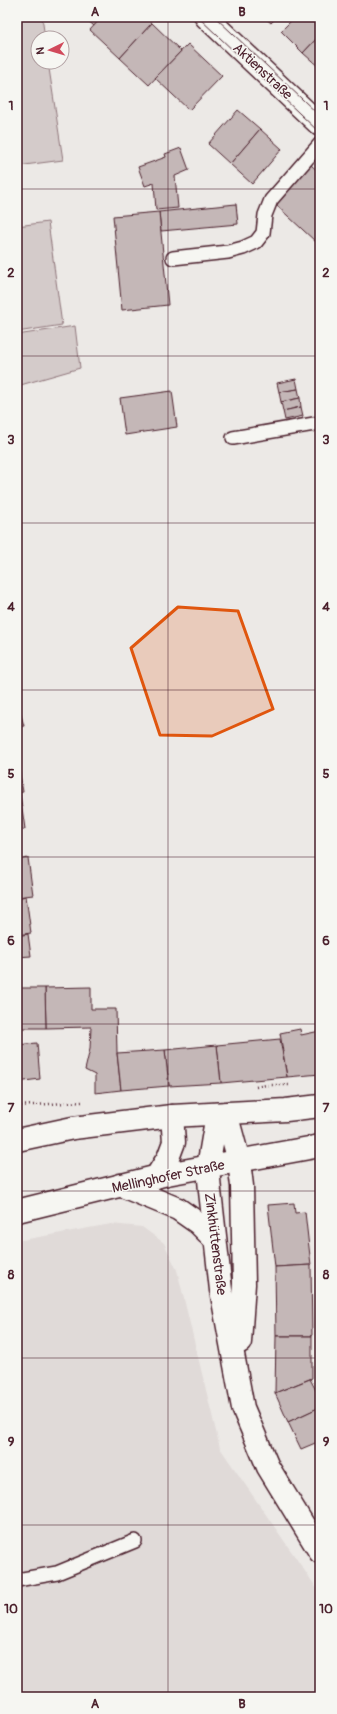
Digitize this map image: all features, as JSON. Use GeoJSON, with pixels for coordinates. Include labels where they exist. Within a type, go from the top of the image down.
{"type":"FeatureCollection","features":[{"type":"Feature","properties":{"kind":"main road","name":"Aktienstraße"},"geometry":{"type":"LineString","coordinates":[[206,17],[320,125]]}},
{"type":"Feature","properties":{"kind":"main road"},"geometry":{"type":"LineString","coordinates":[[17,1140],[73,1128],[172,1116],[286,1110],[320,1106]]}},
{"type":"Feature","properties":{"kind":"main road","name":"Zinkhüttenstraße"},"geometry":{"type":"LineString","coordinates":[[222,1114],[239,1161],[242,1186],[244,1284],[237,1373]]}},
{"type":"Feature","properties":{"kind":"main road","name":"Zinkhüttenstraße"},"geometry":{"type":"LineString","coordinates":[[222,1114],[208,1167],[221,1290],[243,1408],[268,1467],[320,1552]]}},
{"type":"Feature","properties":{"kind":"main road"},"geometry":{"type":"LineString","coordinates":[[156,1177],[168,1158],[174,1142],[172,1116]]}},
{"type":"Feature","properties":{"kind":"main road","name":"Mellinghofer Straße"},"geometry":{"type":"LineString","coordinates":[[17,1211],[156,1177],[320,1146]]}},
{"type":"Feature","properties":{"kind":"main road"},"geometry":{"type":"LineString","coordinates":[[120,1185],[178,1209],[198,1223],[215,1240]]}},
{"type":"Feature","properties":{"kind":"lane"},"geometry":{"type":"LineString","coordinates":[[172,258],[228,252],[243,248],[256,242],[263,233],[265,215],[270,200],[320,144]]}},
{"type":"Feature","properties":{"kind":"lane"},"geometry":{"type":"LineString","coordinates":[[233,438],[320,423]]}},
{"type":"Feature","properties":{"kind":"lane"},"geometry":{"type":"LineString","coordinates":[[17,1580],[57,1573],[135,1541]]}},
{"type":"Feature","properties":{"kind":"highlighted area"},"geometry":{"type":"Polygon","coordinates":[[[178,607],[238,611],[273,709],[212,736],[160,735],[131,648],[178,607]]]}},
{"type":"Feature","properties":{"kind":"shaded area"},"geometry":{"type":"Polygon","coordinates":[[[17,17],[42,17],[44,30],[30,30],[30,70],[49,70],[63,160],[17,166],[17,17]]]}},
{"type":"Feature","properties":{"kind":"shaded area"},"geometry":{"type":"Polygon","coordinates":[[[48,222],[62,325],[17,332],[17,226],[48,222]]]}},
{"type":"Feature","properties":{"kind":"shaded area"},"geometry":{"type":"Polygon","coordinates":[[[75,326],[80,368],[17,386],[17,335],[75,326]]]}},
{"type":"Feature","properties":{"kind":"shaded area"},"geometry":{"type":"Polygon","coordinates":[[[111,1224],[142,1227],[164,1243],[177,1270],[220,1448],[320,1593],[320,1697],[17,1697],[17,1241],[111,1224]]]}},
{"type":"Feature","properties":{"kind":"building"},"geometry":{"type":"Polygon","coordinates":[[[84,17],[102,17],[94,26],[84,17]]]}},
{"type":"Feature","properties":{"kind":"building"},"geometry":{"type":"Polygon","coordinates":[[[102,17],[145,17],[152,23],[120,58],[90,30],[102,17]]]}},
{"type":"Feature","properties":{"kind":"building"},"geometry":{"type":"Polygon","coordinates":[[[264,17],[277,17],[271,23],[264,17]]]}},
{"type":"Feature","properties":{"kind":"building"},"geometry":{"type":"Polygon","coordinates":[[[295,17],[309,17],[320,27],[320,35],[303,53],[281,31],[295,17]]]}},
{"type":"Feature","properties":{"kind":"building"},"geometry":{"type":"Polygon","coordinates":[[[152,23],[181,51],[149,85],[120,58],[152,23]]]}},
{"type":"Feature","properties":{"kind":"building"},"geometry":{"type":"Polygon","coordinates":[[[320,35],[320,68],[303,53],[320,35]]]}},
{"type":"Feature","properties":{"kind":"building"},"geometry":{"type":"Polygon","coordinates":[[[188,44],[222,76],[189,110],[155,78],[188,44]]]}},
{"type":"Feature","properties":{"kind":"building"},"geometry":{"type":"Polygon","coordinates":[[[238,110],[260,129],[230,164],[208,144],[238,110]]]}},
{"type":"Feature","properties":{"kind":"building"},"geometry":{"type":"Polygon","coordinates":[[[260,129],[282,149],[252,184],[230,164],[260,129]]]}},
{"type":"Feature","properties":{"kind":"building"},"geometry":{"type":"Polygon","coordinates":[[[181,148],[189,170],[175,176],[178,208],[156,210],[154,183],[145,186],[138,167],[166,157],[165,154],[181,148]]]}},
{"type":"Feature","properties":{"kind":"building"},"geometry":{"type":"Polygon","coordinates":[[[311,165],[320,173],[320,237],[316,242],[275,204],[311,165]]]}},
{"type":"Feature","properties":{"kind":"building"},"geometry":{"type":"Polygon","coordinates":[[[236,204],[238,224],[161,231],[159,212],[236,204]]]}},
{"type":"Feature","properties":{"kind":"building"},"geometry":{"type":"Polygon","coordinates":[[[159,212],[168,305],[122,310],[113,216],[159,212]]]}},
{"type":"Feature","properties":{"kind":"building"},"geometry":{"type":"Polygon","coordinates":[[[296,379],[298,389],[279,392],[277,383],[296,379]]]}},
{"type":"Feature","properties":{"kind":"building"},"geometry":{"type":"Polygon","coordinates":[[[298,389],[300,398],[281,402],[279,392],[298,389]]]}},
{"type":"Feature","properties":{"kind":"building"},"geometry":{"type":"Polygon","coordinates":[[[172,391],[177,427],[125,435],[120,398],[172,391]]]}},
{"type":"Feature","properties":{"kind":"building"},"geometry":{"type":"Polygon","coordinates":[[[300,398],[301,407],[283,411],[281,402],[300,398]]]}},
{"type":"Feature","properties":{"kind":"building"},"geometry":{"type":"Polygon","coordinates":[[[301,407],[303,416],[285,420],[283,411],[301,407]]]}},
{"type":"Feature","properties":{"kind":"building"},"geometry":{"type":"Polygon","coordinates":[[[20,711],[24,726],[17,727],[17,712],[20,711]]]}},
{"type":"Feature","properties":{"kind":"building"},"geometry":{"type":"Polygon","coordinates":[[[17,757],[23,792],[17,793],[17,757]]]}},
{"type":"Feature","properties":{"kind":"building"},"geometry":{"type":"Polygon","coordinates":[[[17,794],[20,794],[25,829],[17,830],[17,794]]]}},
{"type":"Feature","properties":{"kind":"building"},"geometry":{"type":"Polygon","coordinates":[[[28,858],[33,895],[17,897],[17,860],[28,858]]]}},
{"type":"Feature","properties":{"kind":"building"},"geometry":{"type":"Polygon","coordinates":[[[26,896],[31,933],[17,935],[17,898],[26,896]]]}},
{"type":"Feature","properties":{"kind":"building"},"geometry":{"type":"Polygon","coordinates":[[[28,934],[31,956],[17,957],[17,936],[28,934]]]}},
{"type":"Feature","properties":{"kind":"building"},"geometry":{"type":"Polygon","coordinates":[[[91,987],[91,1009],[116,1009],[117,1053],[121,1090],[95,1093],[95,1075],[85,1070],[90,1049],[91,1027],[46,1028],[45,988],[91,987]]]}},
{"type":"Feature","properties":{"kind":"building"},"geometry":{"type":"Polygon","coordinates":[[[17,988],[45,988],[46,1028],[17,1028],[17,988]]]}},
{"type":"Feature","properties":{"kind":"building"},"geometry":{"type":"Polygon","coordinates":[[[300,1029],[301,1035],[320,1031],[320,1074],[287,1077],[280,1033],[300,1029]]]}},
{"type":"Feature","properties":{"kind":"building"},"geometry":{"type":"Polygon","coordinates":[[[280,1039],[287,1077],[221,1083],[217,1045],[280,1039]]]}},
{"type":"Feature","properties":{"kind":"building"},"geometry":{"type":"Polygon","coordinates":[[[37,1043],[40,1079],[17,1082],[17,1045],[37,1043]]]}},
{"type":"Feature","properties":{"kind":"building"},"geometry":{"type":"Polygon","coordinates":[[[217,1045],[221,1083],[169,1086],[165,1050],[217,1045]]]}},
{"type":"Feature","properties":{"kind":"building"},"geometry":{"type":"Polygon","coordinates":[[[165,1050],[169,1086],[121,1090],[117,1053],[165,1050]]]}},
{"type":"Feature","properties":{"kind":"building"},"geometry":{"type":"Polygon","coordinates":[[[294,1203],[295,1213],[305,1212],[311,1265],[275,1267],[268,1205],[294,1203]]]}},
{"type":"Feature","properties":{"kind":"building"},"geometry":{"type":"Polygon","coordinates":[[[311,1265],[312,1336],[276,1336],[275,1267],[311,1265]]]}},
{"type":"Feature","properties":{"kind":"building"},"geometry":{"type":"Polygon","coordinates":[[[276,1336],[312,1336],[312,1378],[275,1393],[276,1336]]]}},
{"type":"Feature","properties":{"kind":"building"},"geometry":{"type":"Polygon","coordinates":[[[310,1379],[320,1398],[320,1407],[288,1422],[275,1393],[310,1379]]]}},
{"type":"Feature","properties":{"kind":"building"},"geometry":{"type":"Polygon","coordinates":[[[320,1407],[320,1441],[301,1449],[288,1422],[320,1407]]]}},
{"type":"Feature","properties":{"kind":"tram line"},"geometry":{"type":"LineString","coordinates":[[198,17],[320,133]]}},
{"type":"Feature","properties":{"kind":"tram line"},"geometry":{"type":"LineString","coordinates":[[215,17],[320,116]]}}]}
